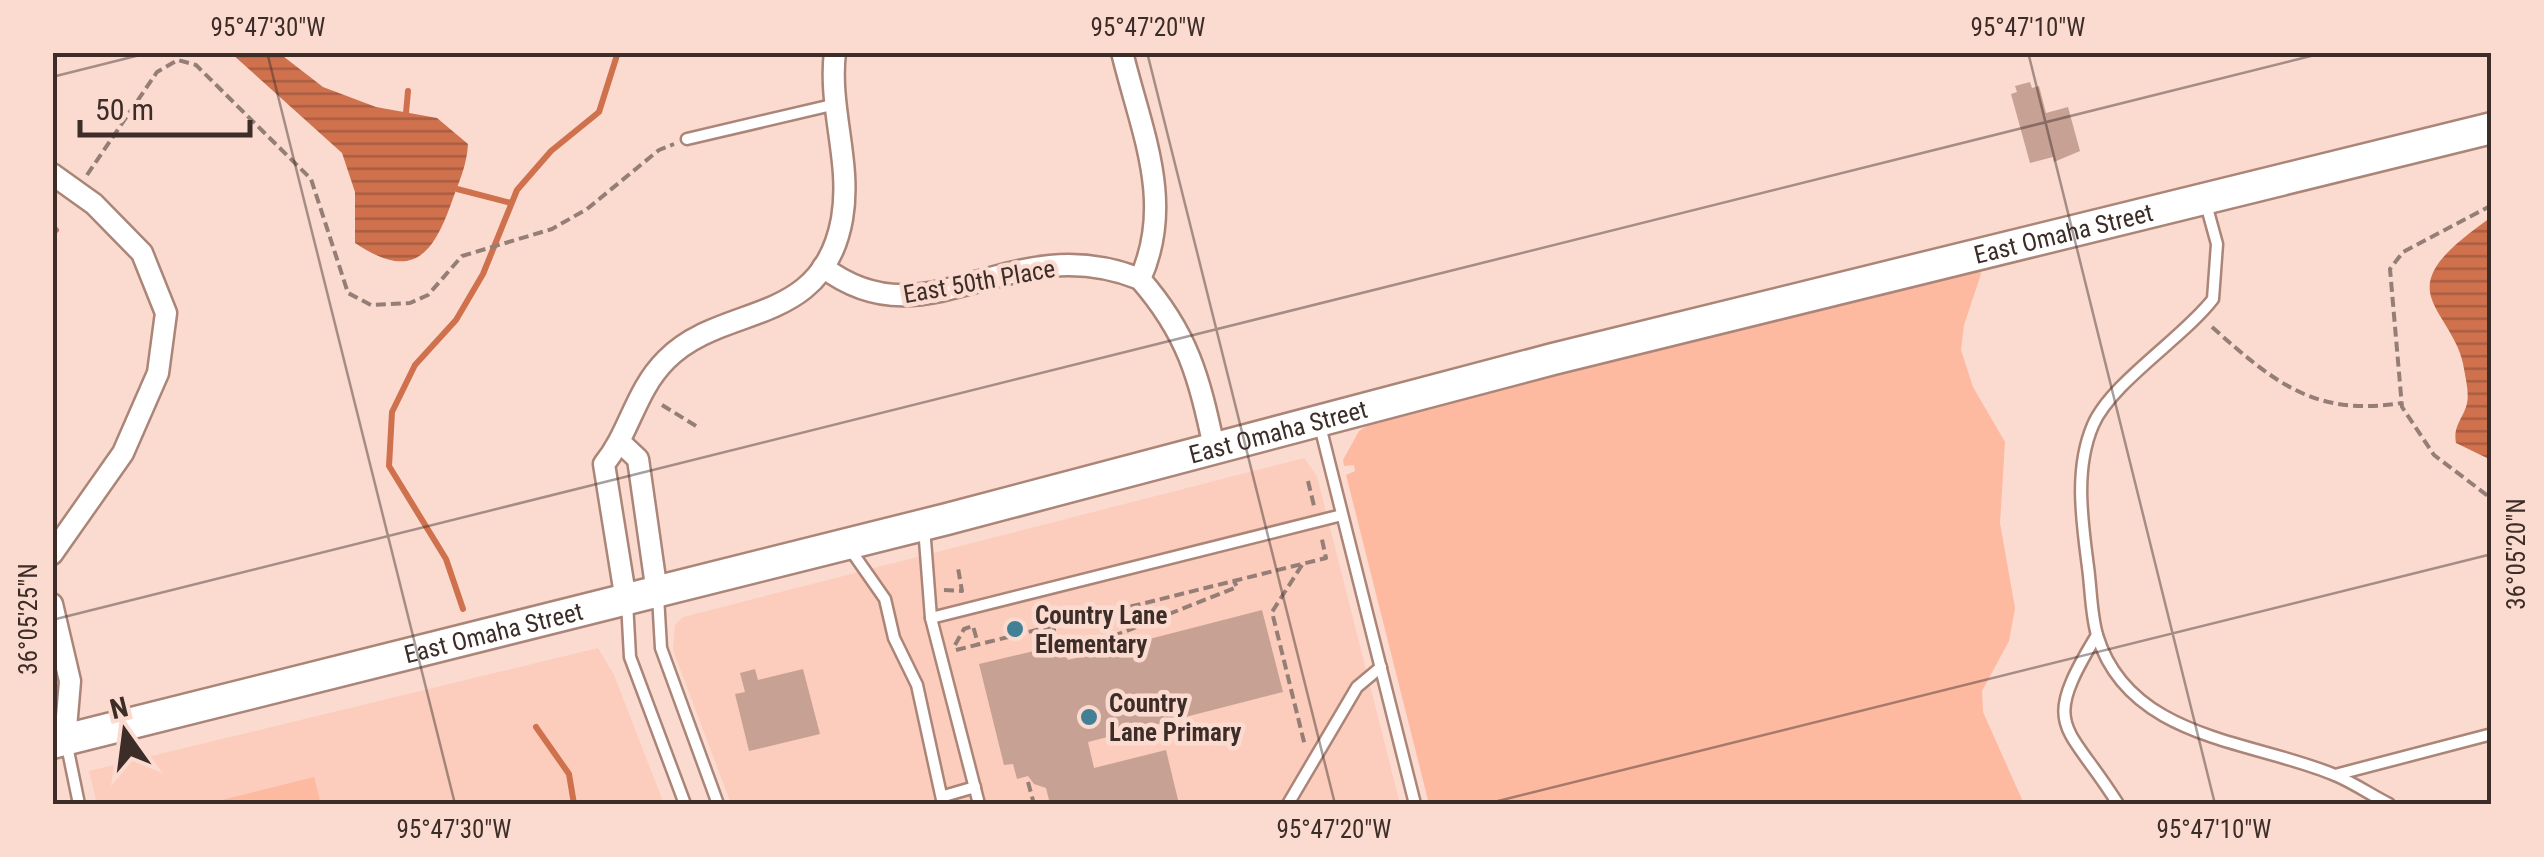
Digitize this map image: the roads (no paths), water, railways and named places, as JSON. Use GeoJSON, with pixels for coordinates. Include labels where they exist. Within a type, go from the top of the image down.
{"type":"FeatureCollection","features":[{"type":"Feature","properties":{"kind":"main road","name":"East Omaha Street"},"geometry":{"type":"LineString","coordinates":[[57,732],[626,601],[1318,418],[2492,128]]}},
{"type":"Feature","properties":{"kind":"street"},"geometry":{"type":"LineString","coordinates":[[626,601],[604,464],[621,443],[642,390],[655,371],[686,344],[770,312],[823,268],[842,220],[845,163],[832,105],[835,52]]}},
{"type":"Feature","properties":{"kind":"street"},"geometry":{"type":"LineString","coordinates":[[1122,52],[1159,207],[1155,246],[1140,279],[1166,308],[1191,352],[1214,447]]}},
{"type":"Feature","properties":{"kind":"street"},"geometry":{"type":"LineString","coordinates":[[52,174],[76,191],[142,253],[166,313],[158,373],[123,453],[52,554]]}},
{"type":"Feature","properties":{"kind":"street","name":"East 50th Place"},"geometry":{"type":"LineString","coordinates":[[823,268],[876,296],[958,289],[1048,266],[1106,266],[1140,279]]}},
{"type":"Feature","properties":{"kind":"street"},"geometry":{"type":"LineString","coordinates":[[621,443],[638,459],[658,592]]}},
{"type":"Feature","properties":{"kind":"street"},"geometry":{"type":"LineString","coordinates":[[609,500],[642,493]]}},
{"type":"Feature","properties":{"kind":"street"},"geometry":{"type":"LineString","coordinates":[[52,604],[70,681],[57,732]]}},
{"type":"Feature","properties":{"kind":"lane"},"geometry":{"type":"LineString","coordinates":[[687,139],[832,105]]}},
{"type":"Feature","properties":{"kind":"lane"},"geometry":{"type":"LineString","coordinates":[[2204,198],[2217,244],[2213,299],[2200,316],[2112,398],[2093,424],[2082,473],[2082,514],[2097,635],[2115,672],[2139,700],[2167,719],[2335,775],[2388,804]]}},
{"type":"Feature","properties":{"kind":"lane"},"geometry":{"type":"LineString","coordinates":[[1318,418],[1415,804]]}},
{"type":"Feature","properties":{"kind":"lane"},"geometry":{"type":"LineString","coordinates":[[931,618],[1342,516]]}},
{"type":"Feature","properties":{"kind":"lane"},"geometry":{"type":"LineString","coordinates":[[924,524],[931,618],[979,804]]}},
{"type":"Feature","properties":{"kind":"lane"},"geometry":{"type":"LineString","coordinates":[[847,544],[885,599],[894,638],[918,685],[944,800],[974,787]]}},
{"type":"Feature","properties":{"kind":"lane"},"geometry":{"type":"LineString","coordinates":[[658,592],[661,648],[718,804]]}},
{"type":"Feature","properties":{"kind":"lane"},"geometry":{"type":"LineString","coordinates":[[626,601],[630,657],[685,804]]}},
{"type":"Feature","properties":{"kind":"lane"},"geometry":{"type":"LineString","coordinates":[[2097,635],[2064,693],[2064,718],[2071,737],[2118,804]]}},
{"type":"Feature","properties":{"kind":"lane"},"geometry":{"type":"LineString","coordinates":[[1288,804],[1357,687],[1381,667]]}},
{"type":"Feature","properties":{"kind":"lane"},"geometry":{"type":"LineString","coordinates":[[57,732],[79,804]]}},
{"type":"Feature","properties":{"kind":"lane"},"geometry":{"type":"LineString","coordinates":[[2335,775],[2492,734]]}},
{"type":"Feature","properties":{"kind":"waterway"},"geometry":{"type":"LineString","coordinates":[[463,609],[446,559],[389,466],[392,412],[415,365],[456,320],[483,274],[517,190],[551,151],[599,112],[618,52]]}},
{"type":"Feature","properties":{"kind":"waterway"},"geometry":{"type":"LineString","coordinates":[[406,113],[408,91]]}},
{"type":"Feature","properties":{"kind":"waterway"},"geometry":{"type":"LineString","coordinates":[[457,189],[511,203]]}},
{"type":"Feature","properties":{"kind":"waterway"},"geometry":{"type":"LineString","coordinates":[[52,234],[56,230]]}},
{"type":"Feature","properties":{"kind":"waterway"},"geometry":{"type":"LineString","coordinates":[[536,727],[569,774],[574,804]]}},
{"type":"Feature","properties":{"kind":"place","name":"Country Lane Elementary"},"geometry":{"type":"Point","coordinates":[1015,629]}},
{"type":"Feature","properties":{"kind":"place","name":"Country Lane Primary"},"geometry":{"type":"Point","coordinates":[1089,717]}}]}
